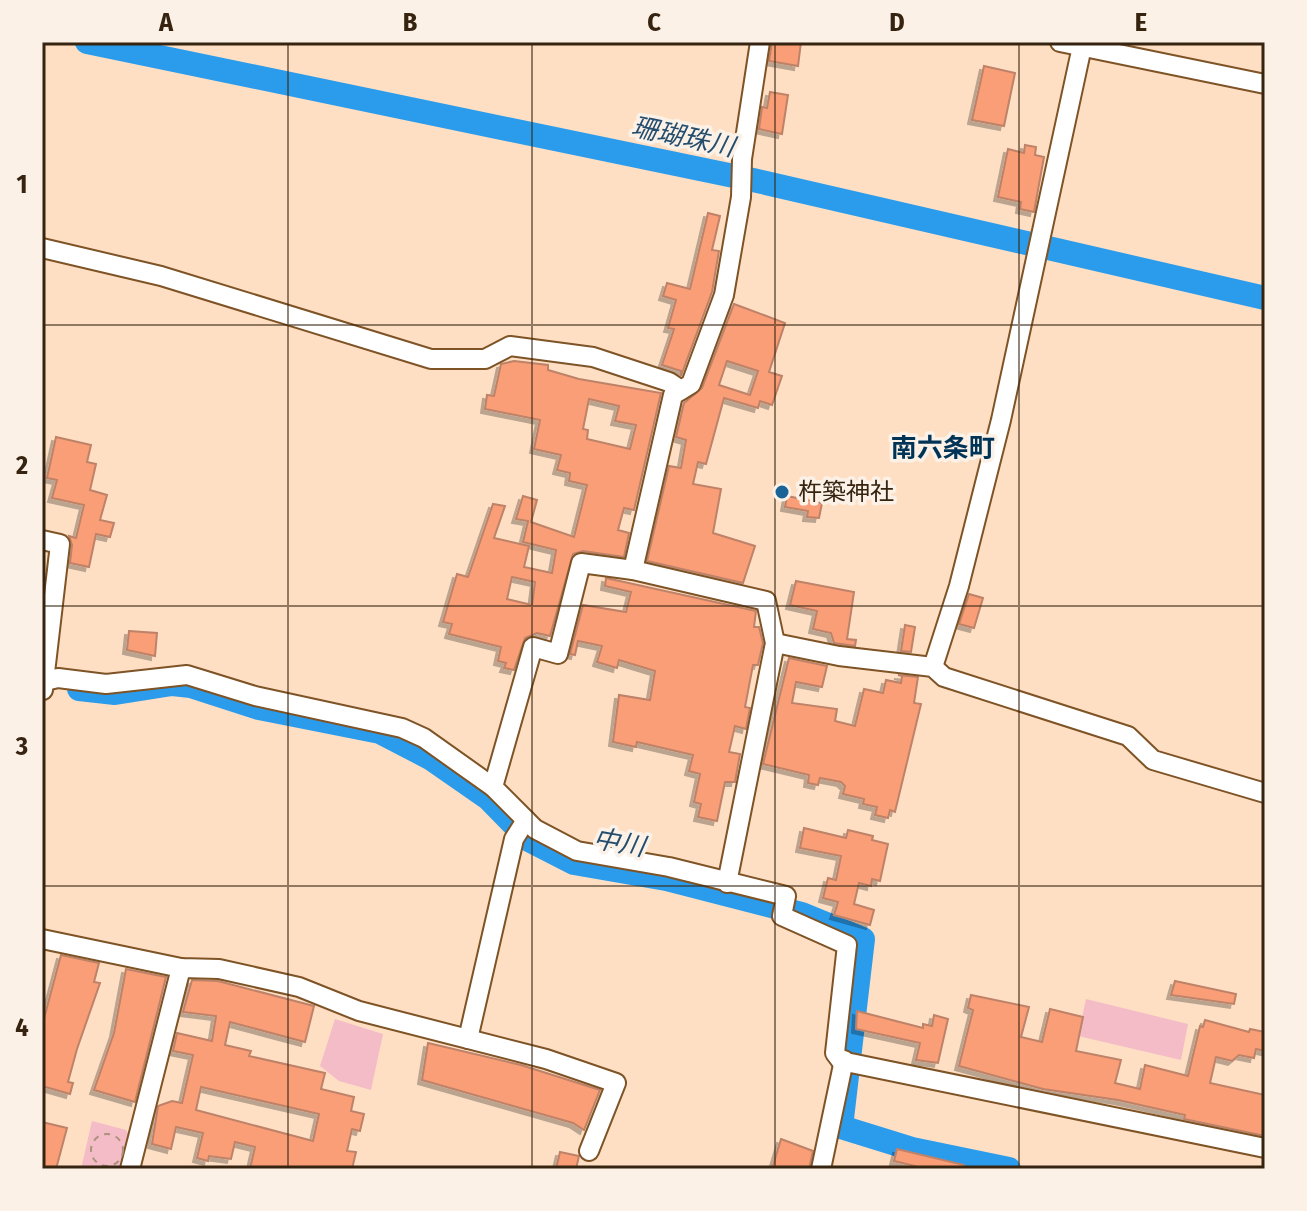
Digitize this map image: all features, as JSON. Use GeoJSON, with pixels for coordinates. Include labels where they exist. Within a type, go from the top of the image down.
{"type":"FeatureCollection","features":[{"type":"Feature","properties":{"kind":"street"},"geometry":{"type":"LineString","coordinates":[[633,570],[673,395],[691,384],[724,295],[741,197],[742,159],[760,42]]}},
{"type":"Feature","properties":{"kind":"street"},"geometry":{"type":"LineString","coordinates":[[1060,42],[1265,84]]}},
{"type":"Feature","properties":{"kind":"street"},"geometry":{"type":"LineString","coordinates":[[933,667],[959,586],[1001,420],[1083,45]]}},
{"type":"Feature","properties":{"kind":"street"},"geometry":{"type":"LineString","coordinates":[[42,248],[161,276],[431,359],[485,359],[510,346],[593,357],[669,382],[681,390]]}},
{"type":"Feature","properties":{"kind":"street"},"geometry":{"type":"LineString","coordinates":[[42,540],[60,544],[43,671],[44,687],[58,678],[106,684],[187,675],[255,696],[402,728],[424,738],[493,787],[535,829],[577,851],[669,867],[786,896],[782,916],[847,945],[835,1053],[844,1060],[1265,1148]]}},
{"type":"Feature","properties":{"kind":"street"},"geometry":{"type":"LineString","coordinates":[[493,787],[533,647],[558,654],[581,563],[633,570],[766,601],[775,643],[727,883]]}},
{"type":"Feature","properties":{"kind":"street"},"geometry":{"type":"LineString","coordinates":[[775,643],[839,656],[933,667],[944,677],[1128,736],[1153,760],[1265,793]]}},
{"type":"Feature","properties":{"kind":"street"},"geometry":{"type":"LineString","coordinates":[[468,1039],[514,839],[526,820]]}},
{"type":"Feature","properties":{"kind":"street"},"geometry":{"type":"LineString","coordinates":[[42,939],[181,968],[219,969],[299,987],[359,1011],[546,1059],[616,1083],[589,1151]]}},
{"type":"Feature","properties":{"kind":"street"},"geometry":{"type":"LineString","coordinates":[[130,1169],[181,968]]}},
{"type":"Feature","properties":{"kind":"street"},"geometry":{"type":"LineString","coordinates":[[821,1169],[844,1060]]}},
{"type":"Feature","properties":{"kind":"path"},"geometry":{"type":"LineString","coordinates":[[104,1133],[117,1136],[123,1147],[121,1159],[110,1166],[98,1163],[91,1152],[94,1140],[104,1133]]}},
{"type":"Feature","properties":{"kind":"shaded area"},"geometry":{"type":"Polygon","coordinates":[[[1086,999],[1188,1024],[1181,1060],[1078,1036],[1086,999]]]}},
{"type":"Feature","properties":{"kind":"shaded area"},"geometry":{"type":"Polygon","coordinates":[[[335,1019],[383,1034],[371,1090],[339,1081],[320,1066],[335,1019]]]}},
{"type":"Feature","properties":{"kind":"shaded area"},"geometry":{"type":"Polygon","coordinates":[[[92,1121],[126,1130],[131,1138],[123,1169],[81,1169],[92,1121]]]}},
{"type":"Feature","properties":{"kind":"building"},"geometry":{"type":"Polygon","coordinates":[[[772,42],[801,42],[798,66],[769,61],[772,42]]]}},
{"type":"Feature","properties":{"kind":"building"},"geometry":{"type":"Polygon","coordinates":[[[984,66],[1015,73],[1004,126],[972,120],[984,66]]]}},
{"type":"Feature","properties":{"kind":"building"},"geometry":{"type":"Polygon","coordinates":[[[770,92],[788,95],[782,134],[759,129],[762,107],[767,108],[770,92]]]}},
{"type":"Feature","properties":{"kind":"building"},"geometry":{"type":"Polygon","coordinates":[[[1025,145],[1036,147],[1035,155],[1044,157],[1034,212],[1020,209],[1021,202],[998,197],[1008,149],[1024,153],[1025,145]]]}},
{"type":"Feature","properties":{"kind":"building"},"geometry":{"type":"Polygon","coordinates":[[[708,213],[720,216],[712,250],[719,251],[712,292],[681,376],[681,371],[662,365],[674,329],[668,328],[676,300],[663,296],[667,283],[690,289],[708,213]]]}},
{"type":"Feature","properties":{"kind":"building"},"geometry":{"type":"Polygon","coordinates":[[[734,304],[785,323],[769,372],[782,376],[772,405],[760,401],[758,408],[724,398],[706,464],[698,462],[693,484],[721,489],[713,533],[755,546],[743,583],[647,561],[669,466],[681,468],[686,440],[676,437],[684,403],[702,388],[734,304]],[[727,361],[719,385],[750,395],[758,371],[727,361]]]}},
{"type":"Feature","properties":{"kind":"building"},"geometry":{"type":"Polygon","coordinates":[[[514,361],[548,365],[548,370],[579,379],[661,393],[634,510],[624,508],[618,530],[629,533],[624,557],[583,551],[573,554],[550,636],[537,633],[525,638],[514,670],[504,668],[506,663],[498,661],[501,647],[449,634],[452,624],[443,622],[457,574],[468,577],[493,504],[505,506],[494,538],[529,546],[524,567],[552,573],[556,550],[523,542],[528,521],[516,519],[523,496],[537,500],[531,522],[574,537],[587,485],[569,481],[570,473],[557,470],[561,455],[534,449],[540,420],[485,409],[487,395],[494,396],[501,364],[514,361]],[[589,399],[583,429],[588,430],[587,439],[630,449],[636,425],[615,421],[619,406],[589,399]],[[512,577],[507,599],[532,605],[535,582],[512,577]]]}},
{"type":"Feature","properties":{"kind":"building"},"geometry":{"type":"Polygon","coordinates":[[[56,437],[91,445],[87,462],[96,464],[90,490],[107,495],[100,520],[114,523],[110,537],[96,534],[89,567],[70,563],[72,545],[69,536],[76,538],[84,505],[52,498],[57,480],[47,478],[56,437]]]}},
{"type":"Feature","properties":{"kind":"building"},"geometry":{"type":"Polygon","coordinates":[[[787,496],[822,503],[819,518],[807,517],[808,511],[785,507],[787,496]]]}},
{"type":"Feature","properties":{"kind":"building"},"geometry":{"type":"Polygon","coordinates":[[[606,578],[756,611],[754,627],[759,627],[763,643],[758,665],[753,665],[745,707],[750,708],[746,729],[735,726],[729,752],[740,754],[735,782],[725,782],[717,821],[698,817],[701,804],[694,802],[700,774],[689,771],[693,755],[637,742],[636,747],[613,742],[619,695],[650,700],[655,671],[619,660],[617,668],[597,662],[602,646],[578,641],[575,655],[570,654],[583,605],[626,612],[631,592],[605,586],[606,578]]]}},
{"type":"Feature","properties":{"kind":"building"},"geometry":{"type":"Polygon","coordinates":[[[796,581],[854,592],[847,639],[856,640],[855,646],[834,643],[831,633],[813,629],[817,611],[790,605],[796,581]]]}},
{"type":"Feature","properties":{"kind":"building"},"geometry":{"type":"Polygon","coordinates":[[[969,594],[983,598],[974,628],[959,624],[969,594]]]}},
{"type":"Feature","properties":{"kind":"building"},"geometry":{"type":"Polygon","coordinates":[[[905,625],[915,627],[911,652],[901,651],[905,625]]]}},
{"type":"Feature","properties":{"kind":"building"},"geometry":{"type":"Polygon","coordinates":[[[129,631],[157,633],[155,656],[127,650],[129,631]]]}},
{"type":"Feature","properties":{"kind":"building"},"geometry":{"type":"Polygon","coordinates":[[[789,658],[827,666],[822,687],[796,682],[792,703],[837,709],[835,721],[855,726],[864,689],[883,693],[886,680],[901,683],[902,676],[898,675],[918,677],[914,703],[921,704],[895,812],[890,810],[888,818],[875,815],[877,807],[863,804],[864,799],[843,794],[845,786],[841,782],[820,778],[818,785],[808,783],[809,775],[763,764],[789,658]]]}},
{"type":"Feature","properties":{"kind":"building"},"geometry":{"type":"Polygon","coordinates":[[[804,828],[846,838],[848,830],[873,836],[872,840],[888,844],[880,881],[872,879],[871,886],[859,883],[854,904],[874,910],[870,925],[834,915],[838,902],[823,898],[828,878],[836,880],[841,856],[800,848],[804,828]]]}},
{"type":"Feature","properties":{"kind":"building"},"geometry":{"type":"Polygon","coordinates":[[[61,955],[99,963],[94,982],[100,983],[68,1082],[73,1083],[70,1094],[42,1086],[42,1026],[61,955]]]}},
{"type":"Feature","properties":{"kind":"building"},"geometry":{"type":"Polygon","coordinates":[[[126,969],[166,977],[135,1102],[94,1090],[114,1033],[126,969]]]}},
{"type":"Feature","properties":{"kind":"building"},"geometry":{"type":"Polygon","coordinates":[[[192,980],[218,981],[314,1006],[305,1042],[230,1022],[225,1045],[251,1051],[249,1056],[325,1073],[321,1089],[354,1097],[351,1111],[364,1114],[360,1131],[352,1129],[347,1151],[356,1152],[352,1169],[250,1169],[255,1147],[235,1142],[231,1159],[209,1156],[208,1161],[197,1158],[203,1133],[176,1127],[171,1149],[152,1144],[158,1106],[172,1101],[182,1103],[193,1055],[173,1051],[177,1033],[212,1041],[216,1016],[183,1012],[192,980]],[[201,1087],[196,1110],[313,1141],[319,1114],[201,1087]]]}},
{"type":"Feature","properties":{"kind":"building"},"geometry":{"type":"Polygon","coordinates":[[[1175,981],[1236,994],[1234,1004],[1171,995],[1175,981]]]}},
{"type":"Feature","properties":{"kind":"building"},"geometry":{"type":"Polygon","coordinates":[[[971,995],[1029,1007],[1021,1037],[1042,1042],[1050,1009],[1083,1017],[1076,1051],[1121,1060],[1115,1083],[1140,1089],[1145,1065],[1188,1076],[1200,1026],[1203,1027],[1205,1020],[1249,1032],[1250,1029],[1265,1032],[1265,1051],[1256,1049],[1254,1058],[1239,1055],[1232,1061],[1216,1057],[1210,1083],[1265,1095],[1265,1136],[1184,1119],[1185,1115],[1118,1100],[1043,1089],[959,1066],[973,1010],[968,1008],[971,995]]]}},
{"type":"Feature","properties":{"kind":"building"},"geometry":{"type":"Polygon","coordinates":[[[857,1011],[923,1028],[923,1024],[932,1026],[934,1015],[948,1019],[938,1063],[916,1060],[920,1043],[856,1029],[857,1011]]]}},
{"type":"Feature","properties":{"kind":"building"},"geometry":{"type":"Polygon","coordinates":[[[428,1043],[521,1065],[600,1090],[584,1130],[573,1123],[422,1080],[428,1043]]]}},
{"type":"Feature","properties":{"kind":"building"},"geometry":{"type":"Polygon","coordinates":[[[42,1122],[67,1128],[56,1169],[42,1169],[42,1122]]]}},
{"type":"Feature","properties":{"kind":"building"},"geometry":{"type":"Polygon","coordinates":[[[781,1139],[813,1151],[809,1169],[772,1169],[781,1139]]]}},
{"type":"Feature","properties":{"kind":"building"},"geometry":{"type":"Polygon","coordinates":[[[897,1149],[964,1165],[964,1169],[927,1169],[894,1161],[897,1149]]]}},
{"type":"Feature","properties":{"kind":"building"},"geometry":{"type":"Polygon","coordinates":[[[560,1152],[579,1156],[576,1169],[556,1169],[560,1152]]]}},
{"type":"Feature","properties":{"kind":"waterway","name":"珊瑚珠川"},"geometry":{"type":"LineString","coordinates":[[87,42],[753,180],[1265,298]]}},
{"type":"Feature","properties":{"kind":"waterway","name":"中川"},"geometry":{"type":"LineString","coordinates":[[79,689],[115,693],[172,684],[191,686],[259,708],[380,732],[430,758],[489,799],[529,840],[574,863],[666,879],[802,914],[863,939],[841,1127],[912,1149],[1009,1169]]}},
{"type":"Feature","properties":{"kind":"place","name":"杵築神社"},"geometry":{"type":"Point","coordinates":[782,492]}},
{"type":"Feature","properties":{"kind":"district","name":"南六条町"},"geometry":{"type":"Point","coordinates":[943,448]}}]}
